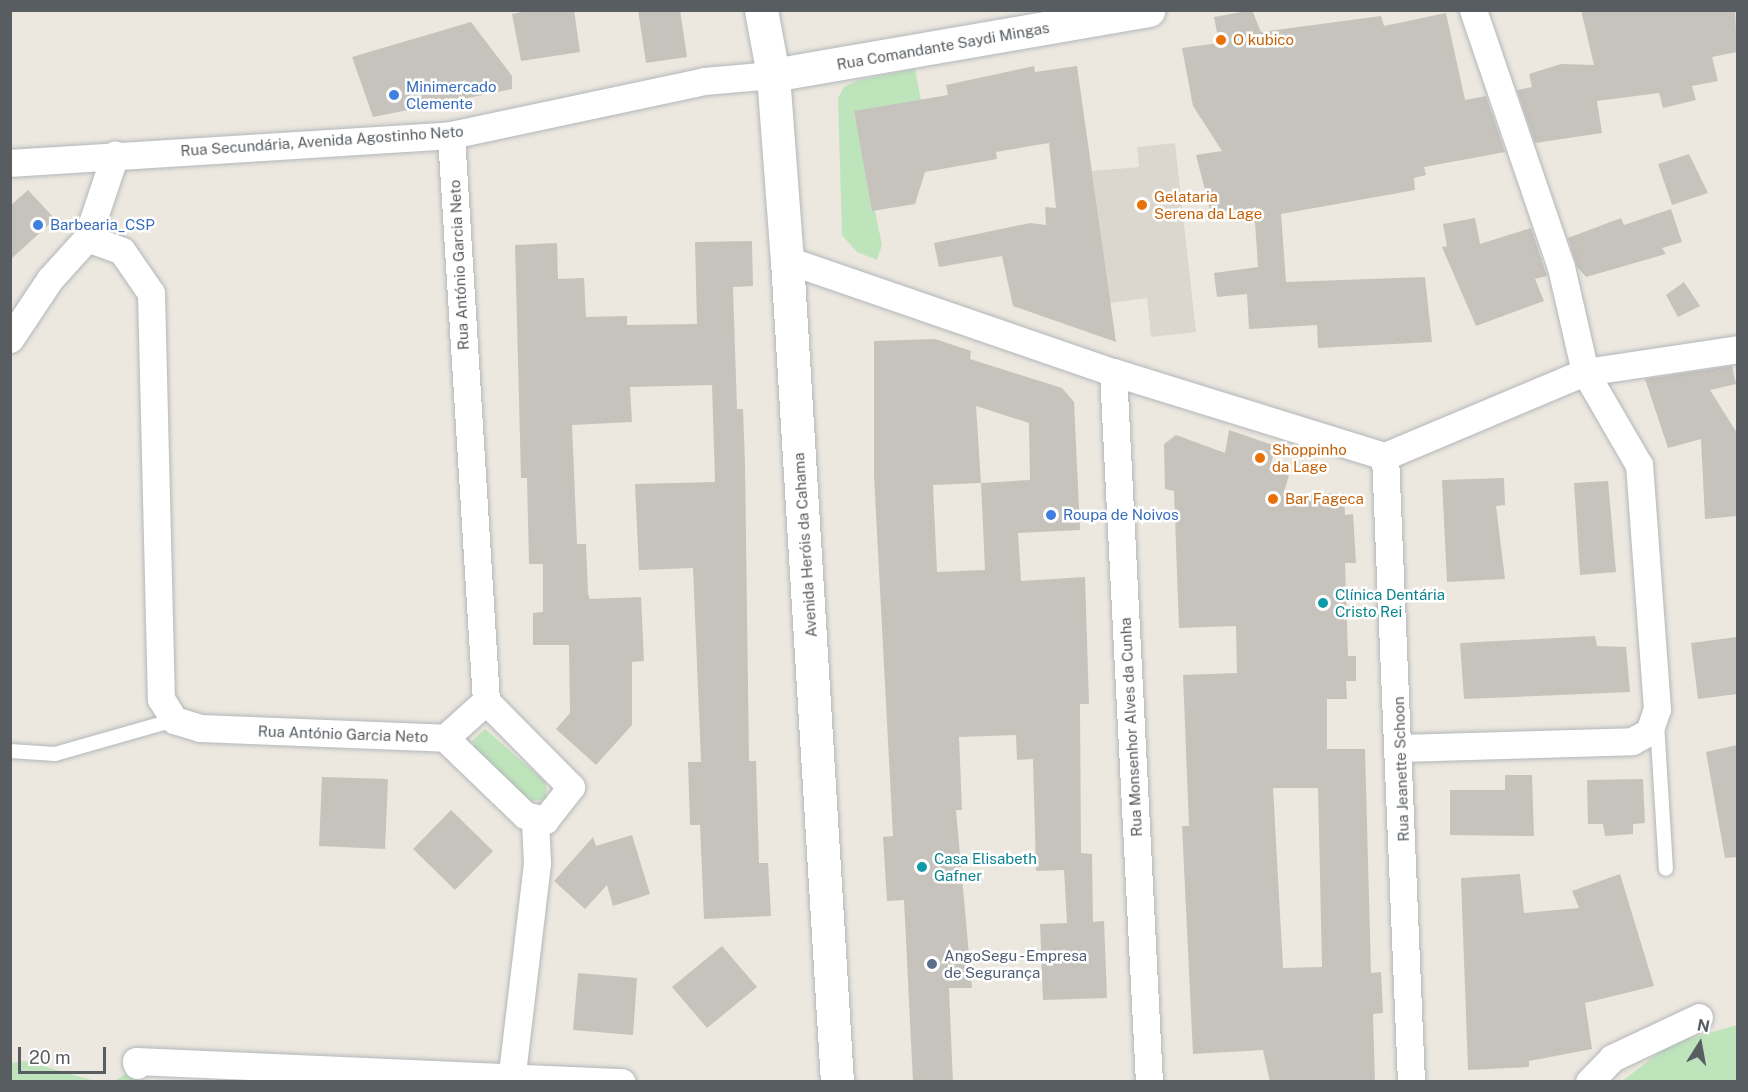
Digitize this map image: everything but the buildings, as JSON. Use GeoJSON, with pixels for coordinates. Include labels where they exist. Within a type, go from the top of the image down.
{"type":"FeatureCollection","features":[{"type":"Feature","properties":{"kind":"street","name":"Avenida Heróis da Cahama"},"geometry":{"type":"LineString","coordinates":[[761,10],[772,75],[787,260],[837,1082]]}},
{"type":"Feature","properties":{"kind":"street","name":"Rua Comandante Saydi Mingas"},"geometry":{"type":"LineString","coordinates":[[772,75],[1148,10]]}},
{"type":"Feature","properties":{"kind":"street"},"geometry":{"type":"LineString","coordinates":[[1401,748],[1632,741],[1649,732],[1657,709],[1639,465],[1585,372],[1561,267],[1473,10]]}},
{"type":"Feature","properties":{"kind":"street","name":"Rua Secundária, Avenida Agostinho Neto"},"geometry":{"type":"LineString","coordinates":[[10,163],[451,135],[704,81],[772,75]]}},
{"type":"Feature","properties":{"kind":"street","name":"Rua António Garcia Neto"},"geometry":{"type":"LineString","coordinates":[[174,720],[200,728],[445,738],[486,700],[451,135]]}},
{"type":"Feature","properties":{"kind":"street"},"geometry":{"type":"LineString","coordinates":[[10,339],[50,279],[87,238],[115,155]]}},
{"type":"Feature","properties":{"kind":"street"},"geometry":{"type":"LineString","coordinates":[[87,238],[122,251],[151,293],[161,699],[174,720]]}},
{"type":"Feature","properties":{"kind":"street"},"geometry":{"type":"LineString","coordinates":[[787,260],[1113,372],[1385,456],[1585,372],[1737,349]]}},
{"type":"Feature","properties":{"kind":"street","name":"Rua Monsenhor Alves da Cunha"},"geometry":{"type":"LineString","coordinates":[[1113,372],[1149,1082]]}},
{"type":"Feature","properties":{"kind":"street","name":"Rua Jeanette Schoon"},"geometry":{"type":"LineString","coordinates":[[1385,456],[1401,748],[1411,1082]]}},
{"type":"Feature","properties":{"kind":"street"},"geometry":{"type":"LineString","coordinates":[[486,700],[571,787],[545,820],[535,822]]}},
{"type":"Feature","properties":{"kind":"street"},"geometry":{"type":"LineString","coordinates":[[445,738],[535,822],[537,862],[512,1074]]}},
{"type":"Feature","properties":{"kind":"street"},"geometry":{"type":"LineString","coordinates":[[1589,1082],[1612,1058],[1699,1017]]}},
{"type":"Feature","properties":{"kind":"street"},"geometry":{"type":"LineString","coordinates":[[137,1065],[136,1061],[512,1074],[622,1082]]}},
{"type":"Feature","properties":{"kind":"lane"},"geometry":{"type":"LineString","coordinates":[[1657,709],[1666,869]]}},
{"type":"Feature","properties":{"kind":"lane"},"geometry":{"type":"LineString","coordinates":[[10,751],[55,754],[174,720]]}},
{"type":"Feature","properties":{"kind":"shaded area"},"geometry":{"type":"Polygon","coordinates":[[[1175,143],[1196,332],[1151,337],[1147,298],[1110,303],[1092,171],[1139,167],[1137,147],[1175,143]]]}},
{"type":"Feature","properties":{"kind":"green space"},"geometry":{"type":"Polygon","coordinates":[[[915,69],[921,100],[854,112],[882,245],[877,260],[857,252],[842,235],[838,98],[844,87],[859,80],[915,69]]]}},
{"type":"Feature","properties":{"kind":"green space"},"geometry":{"type":"Polygon","coordinates":[[[485,729],[546,782],[547,800],[528,801],[476,751],[472,741],[485,729]]]}},
{"type":"Feature","properties":{"kind":"green space"},"geometry":{"type":"Polygon","coordinates":[[[1737,1025],[1737,1081],[1621,1082],[1670,1044],[1737,1025]]]}},
{"type":"Feature","properties":{"kind":"green space"},"geometry":{"type":"Polygon","coordinates":[[[25,1061],[95,1081],[11,1081],[10,1063],[25,1061]]]}},
{"type":"Feature","properties":{"kind":"green space"},"geometry":{"type":"Polygon","coordinates":[[[137,1067],[137,1081],[95,1081],[116,1080],[137,1067]]]}},
{"type":"Feature","properties":{"kind":"place","name":"O kubico"},"geometry":{"type":"Point","coordinates":[1221,40]}},
{"type":"Feature","properties":{"kind":"place","name":"Minimercado Clemente"},"geometry":{"type":"Point","coordinates":[394,95]}},
{"type":"Feature","properties":{"kind":"place","name":"Gelataria Serena da Lage"},"geometry":{"type":"Point","coordinates":[1142,205]}},
{"type":"Feature","properties":{"kind":"place","name":"Barbearia_CSP"},"geometry":{"type":"Point","coordinates":[38,225]}},
{"type":"Feature","properties":{"kind":"place","name":"Shoppinho da Lage"},"geometry":{"type":"Point","coordinates":[1260,458]}},
{"type":"Feature","properties":{"kind":"place","name":"Bar Fageca"},"geometry":{"type":"Point","coordinates":[1273,499]}},
{"type":"Feature","properties":{"kind":"place","name":"Roupa de Noivos"},"geometry":{"type":"Point","coordinates":[1051,515]}},
{"type":"Feature","properties":{"kind":"place","name":"Clínica Dentária Cristo Rei"},"geometry":{"type":"Point","coordinates":[1323,603]}},
{"type":"Feature","properties":{"kind":"place","name":"Casa Elisabeth Gafner"},"geometry":{"type":"Point","coordinates":[922,867]}},
{"type":"Feature","properties":{"kind":"place","name":"AngoSegu - Empresa de Segurança"},"geometry":{"type":"Point","coordinates":[932,964]}}]}
